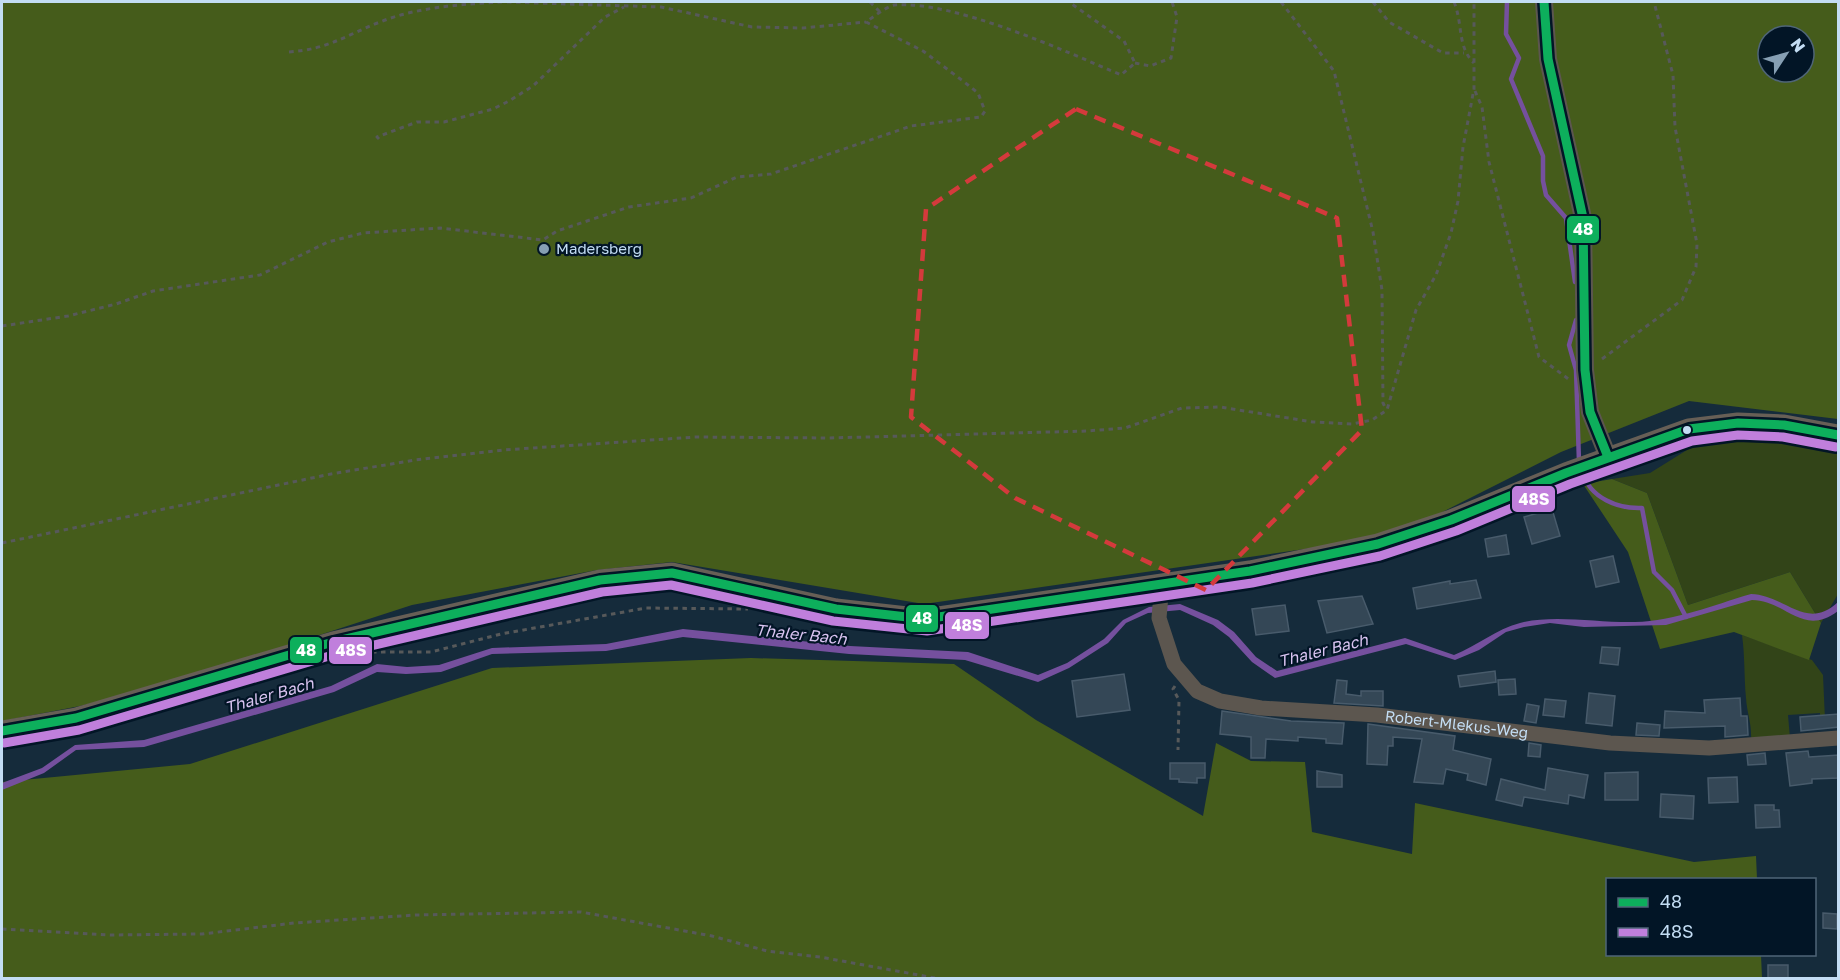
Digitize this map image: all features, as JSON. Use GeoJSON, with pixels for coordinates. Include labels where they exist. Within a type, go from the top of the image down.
{"type":"FeatureCollection","features":[{"type":"Feature","properties":{"kind":"main road"},"geometry":{"type":"LineString","coordinates":[[2,731],[76,718],[333,642],[600,580],[672,573],[836,609],[925,619],[1250,571],[1378,544],[1451,520],[1566,473],[1689,429],[1738,423],[1784,425],[1839,435]]}},
{"type":"Feature","properties":{"kind":"street"},"geometry":{"type":"LineString","coordinates":[[1544,2],[1548,59],[1583,218],[1586,370],[1590,412],[1599,461]]}},
{"type":"Feature","properties":{"kind":"street","name":"Robert-Mlekus-Weg"},"geometry":{"type":"LineString","coordinates":[[1162,583],[1160,612],[1174,664],[1197,691],[1220,701],[1261,708],[1377,715],[1610,743],[1709,748],[1839,738]]}},
{"type":"Feature","properties":{"kind":"path"},"geometry":{"type":"LineString","coordinates":[[289,51],[314,50],[347,39],[381,22],[424,11],[505,2],[662,7],[752,27],[803,28],[866,22],[894,5],[914,3],[948,5]]}},
{"type":"Feature","properties":{"kind":"path"},"geometry":{"type":"LineString","coordinates":[[870,2],[880,12]]}},
{"type":"Feature","properties":{"kind":"path"},"geometry":{"type":"LineString","coordinates":[[1069,2],[1124,41],[1135,63]]}},
{"type":"Feature","properties":{"kind":"path"},"geometry":{"type":"LineString","coordinates":[[1135,63],[1150,66],[1171,58],[1177,17],[1172,2]]}},
{"type":"Feature","properties":{"kind":"path"},"geometry":{"type":"LineString","coordinates":[[1373,2],[1389,22],[1443,54],[1464,53]]}},
{"type":"Feature","properties":{"kind":"path"},"geometry":{"type":"LineString","coordinates":[[1454,2],[1458,12],[1464,53],[1475,63]]}},
{"type":"Feature","properties":{"kind":"path"},"geometry":{"type":"LineString","coordinates":[[2,543],[304,480],[415,460],[626,441],[696,437],[829,438],[1087,431],[1125,428],[1182,408],[1220,407],[1296,419],[1360,423],[1387,410],[1416,310],[1436,275],[1451,234],[1474,89],[1474,2]]}},
{"type":"Feature","properties":{"kind":"path"},"geometry":{"type":"LineString","coordinates":[[1586,370],[1682,300],[1696,267],[1697,244],[1675,127],[1673,75],[1654,2]]}},
{"type":"Feature","properties":{"kind":"path"},"geometry":{"type":"LineString","coordinates":[[1282,3],[1334,71],[1373,232],[1382,290],[1383,403],[1387,410]]}},
{"type":"Feature","properties":{"kind":"path"},"geometry":{"type":"LineString","coordinates":[[379,139],[377,137],[417,122],[444,122],[493,109],[510,101],[533,86],[605,17],[625,7]]}},
{"type":"Feature","properties":{"kind":"path"},"geometry":{"type":"LineString","coordinates":[[976,12],[1121,75],[1135,63]]}},
{"type":"Feature","properties":{"kind":"path"},"geometry":{"type":"LineString","coordinates":[[2,326],[68,316],[153,291],[260,275],[327,242],[363,233],[440,228],[543,240],[556,231],[629,207],[691,198],[737,177],[771,174],[911,126],[981,117],[985,111],[978,93],[923,51],[866,22]]}},
{"type":"Feature","properties":{"kind":"path"},"geometry":{"type":"LineString","coordinates":[[1474,89],[1482,106],[1489,162],[1539,357],[1588,391]]}},
{"type":"Feature","properties":{"kind":"path"},"geometry":{"type":"LineString","coordinates":[[389,653],[431,652],[501,634],[646,608],[750,609]]}},
{"type":"Feature","properties":{"kind":"path"},"geometry":{"type":"LineString","coordinates":[[1178,750],[1179,700],[1173,689],[1183,674]]}},
{"type":"Feature","properties":{"kind":"path"},"geometry":{"type":"LineString","coordinates":[[2,928],[112,934],[202,934],[294,923],[416,915],[581,912],[712,936],[767,951],[820,957],[935,978]]}},
{"type":"Feature","properties":{"kind":"highlighted area"},"geometry":{"type":"Polygon","coordinates":[[[1076,109],[1337,218],[1362,430],[1206,590],[1015,498],[911,417],[926,209],[1076,109]]]}},
{"type":"Feature","properties":{"kind":"green space"},"geometry":{"type":"Polygon","coordinates":[[[2,2],[1838,2],[1838,419],[1689,401],[1561,452],[1395,536],[924,604],[672,562],[597,570],[412,605],[178,681],[80,706],[2,721],[2,2]]]}},
{"type":"Feature","properties":{"kind":"green space"},"geometry":{"type":"Polygon","coordinates":[[[1726,441],[1791,442],[1838,454],[1838,594],[1821,623],[1790,572],[1688,605],[1647,493],[1612,479],[1650,473],[1695,445],[1726,441]]]}},
{"type":"Feature","properties":{"kind":"green space"},"geometry":{"type":"Polygon","coordinates":[[[1612,479],[1647,493],[1688,605],[1790,572],[1821,623],[1809,660],[1734,632],[1660,649],[1628,552],[1583,484],[1612,479]]]}},
{"type":"Feature","properties":{"kind":"green space"},"geometry":{"type":"Polygon","coordinates":[[[1742,635],[1812,660],[1823,675],[1825,720],[1820,719],[1820,713],[1788,715],[1790,738],[1751,741],[1742,635]]]}},
{"type":"Feature","properties":{"kind":"green space"},"geometry":{"type":"Polygon","coordinates":[[[751,658],[954,664],[1036,720],[1203,816],[1216,743],[1251,761],[1305,762],[1312,832],[1412,854],[1415,803],[1694,862],[1756,856],[1757,878],[1606,878],[1606,956],[1761,956],[1762,978],[2,978],[2,782],[190,764],[492,668],[751,658]]]}},
{"type":"Feature","properties":{"kind":"shaded area"},"geometry":{"type":"Polygon","coordinates":[[[1751,594],[1775,600],[1796,610],[1816,614],[1838,602],[1838,611],[1814,621],[1794,616],[1764,602],[1752,600],[1666,625],[1584,627],[1550,623],[1506,632],[1479,650],[1455,660],[1406,644],[1275,678],[1252,662],[1229,637],[1213,625],[1180,610],[1148,613],[1126,623],[1108,643],[1069,668],[1038,682],[965,660],[849,654],[683,637],[606,651],[492,654],[441,672],[406,674],[377,672],[334,692],[144,747],[76,750],[44,773],[2,790],[2,783],[42,768],[75,745],[144,740],[331,686],[377,664],[407,667],[439,665],[492,648],[606,644],[683,629],[850,646],[968,652],[1038,675],[1067,663],[1104,639],[1123,620],[1149,607],[1180,604],[1218,620],[1234,632],[1256,657],[1277,671],[1405,638],[1454,655],[1503,629],[1533,620],[1650,621],[1694,612],[1751,594]]]}},
{"type":"Feature","properties":{"kind":"building"},"geometry":{"type":"Polygon","coordinates":[[[1552,509],[1560,536],[1532,544],[1524,517],[1552,509]]]}},
{"type":"Feature","properties":{"kind":"building"},"geometry":{"type":"Polygon","coordinates":[[[1506,535],[1509,554],[1488,557],[1485,539],[1506,535]]]}},
{"type":"Feature","properties":{"kind":"building"},"geometry":{"type":"Polygon","coordinates":[[[1613,556],[1619,582],[1596,587],[1590,561],[1613,556]]]}},
{"type":"Feature","properties":{"kind":"building"},"geometry":{"type":"Polygon","coordinates":[[[1476,580],[1481,598],[1417,609],[1413,588],[1450,581],[1450,584],[1476,580]]]}},
{"type":"Feature","properties":{"kind":"building"},"geometry":{"type":"Polygon","coordinates":[[[1362,596],[1373,624],[1327,633],[1318,601],[1362,596]]]}},
{"type":"Feature","properties":{"kind":"building"},"geometry":{"type":"Polygon","coordinates":[[[1285,605],[1289,631],[1256,635],[1252,609],[1285,605]]]}},
{"type":"Feature","properties":{"kind":"building"},"geometry":{"type":"Polygon","coordinates":[[[1602,647],[1620,648],[1618,665],[1600,663],[1602,647]]]}},
{"type":"Feature","properties":{"kind":"building"},"geometry":{"type":"Polygon","coordinates":[[[1495,671],[1496,682],[1460,687],[1458,676],[1495,671]]]}},
{"type":"Feature","properties":{"kind":"building"},"geometry":{"type":"Polygon","coordinates":[[[1124,674],[1130,710],[1077,717],[1072,681],[1124,674]]]}},
{"type":"Feature","properties":{"kind":"building"},"geometry":{"type":"Polygon","coordinates":[[[1515,679],[1516,694],[1499,695],[1498,680],[1515,679]]]}},
{"type":"Feature","properties":{"kind":"building"},"geometry":{"type":"Polygon","coordinates":[[[1337,680],[1347,681],[1346,694],[1361,696],[1361,691],[1383,691],[1383,706],[1334,703],[1337,680]]]}},
{"type":"Feature","properties":{"kind":"building"},"geometry":{"type":"Polygon","coordinates":[[[1589,693],[1615,696],[1612,726],[1586,723],[1589,693]]]}},
{"type":"Feature","properties":{"kind":"building"},"geometry":{"type":"Polygon","coordinates":[[[1740,698],[1741,716],[1747,716],[1748,735],[1725,737],[1725,726],[1664,728],[1665,711],[1705,713],[1704,700],[1740,698]]]}},
{"type":"Feature","properties":{"kind":"building"},"geometry":{"type":"Polygon","coordinates":[[[1545,699],[1566,701],[1564,717],[1543,715],[1545,699]]]}},
{"type":"Feature","properties":{"kind":"building"},"geometry":{"type":"Polygon","coordinates":[[[1527,704],[1539,706],[1536,723],[1524,721],[1527,704]]]}},
{"type":"Feature","properties":{"kind":"building"},"geometry":{"type":"Polygon","coordinates":[[[1222,711],[1291,721],[1344,723],[1342,744],[1326,743],[1326,739],[1298,737],[1298,741],[1266,739],[1265,758],[1251,758],[1251,737],[1220,734],[1222,711]]]}},
{"type":"Feature","properties":{"kind":"building"},"geometry":{"type":"Polygon","coordinates":[[[1839,714],[1839,727],[1801,731],[1800,717],[1839,714]]]}},
{"type":"Feature","properties":{"kind":"building"},"geometry":{"type":"Polygon","coordinates":[[[1637,723],[1660,725],[1659,736],[1636,735],[1637,723]]]}},
{"type":"Feature","properties":{"kind":"building"},"geometry":{"type":"Polygon","coordinates":[[[1368,724],[1455,736],[1453,750],[1491,759],[1486,785],[1467,780],[1468,774],[1446,769],[1443,784],[1414,782],[1422,739],[1393,737],[1393,746],[1388,746],[1387,765],[1367,764],[1368,724]]]}},
{"type":"Feature","properties":{"kind":"building"},"geometry":{"type":"Polygon","coordinates":[[[1529,743],[1541,745],[1540,757],[1528,756],[1529,743]]]}},
{"type":"Feature","properties":{"kind":"building"},"geometry":{"type":"Polygon","coordinates":[[[1808,751],[1809,757],[1839,755],[1839,778],[1812,779],[1812,783],[1790,786],[1786,753],[1808,751]]]}},
{"type":"Feature","properties":{"kind":"building"},"geometry":{"type":"Polygon","coordinates":[[[1765,753],[1766,764],[1748,765],[1747,755],[1765,753]]]}},
{"type":"Feature","properties":{"kind":"building"},"geometry":{"type":"Polygon","coordinates":[[[1170,763],[1205,763],[1205,778],[1197,778],[1197,783],[1170,779],[1170,763]]]}},
{"type":"Feature","properties":{"kind":"building"},"geometry":{"type":"Polygon","coordinates":[[[1548,768],[1588,775],[1584,798],[1569,795],[1568,804],[1524,797],[1522,806],[1496,800],[1501,779],[1545,790],[1548,768]]]}},
{"type":"Feature","properties":{"kind":"building"},"geometry":{"type":"Polygon","coordinates":[[[1317,771],[1342,775],[1342,787],[1317,787],[1317,771]]]}},
{"type":"Feature","properties":{"kind":"building"},"geometry":{"type":"Polygon","coordinates":[[[1638,772],[1638,800],[1605,800],[1605,773],[1638,772]]]}},
{"type":"Feature","properties":{"kind":"building"},"geometry":{"type":"Polygon","coordinates":[[[1737,777],[1738,802],[1709,803],[1708,778],[1737,777]]]}},
{"type":"Feature","properties":{"kind":"building"},"geometry":{"type":"Polygon","coordinates":[[[1661,794],[1694,796],[1693,819],[1660,817],[1661,794]]]}},
{"type":"Feature","properties":{"kind":"building"},"geometry":{"type":"Polygon","coordinates":[[[1755,805],[1774,805],[1774,810],[1779,810],[1780,827],[1756,828],[1755,805]]]}},
{"type":"Feature","properties":{"kind":"building"},"geometry":{"type":"Polygon","coordinates":[[[1823,913],[1837,914],[1837,929],[1823,928],[1823,913]]]}},
{"type":"Feature","properties":{"kind":"building"},"geometry":{"type":"Polygon","coordinates":[[[1768,965],[1788,965],[1788,978],[1768,978],[1768,965]]]}},
{"type":"Feature","properties":{"kind":"waterway"},"geometry":{"type":"LineString","coordinates":[[1507,2],[1506,34],[1519,58],[1511,79],[1543,156],[1543,181],[1546,195],[1566,218],[1575,282]]}},
{"type":"Feature","properties":{"kind":"waterway"},"geometry":{"type":"LineString","coordinates":[[1576,320],[1569,345],[1576,370],[1579,462]]}},
{"type":"Feature","properties":{"kind":"waterway"},"geometry":{"type":"LineString","coordinates":[[1583,473],[1592,489],[1606,500],[1615,504],[1642,508],[1654,572],[1672,590],[1686,617]]}},
{"type":"Feature","properties":{"kind":"transit line","name":"48"},"geometry":{"type":"LineString","coordinates":[[1544,2],[1548,59],[1583,218],[1585,370],[1590,412],[1608,457]]}},
{"type":"Feature","properties":{"kind":"transit line","name":"48"},"geometry":{"type":"LineString","coordinates":[[2,731],[76,718],[333,642],[600,580],[672,573],[836,609],[925,619],[1250,571],[1378,544],[1451,520],[1566,473],[1689,429],[1738,423],[1784,425],[1838,435]]}},
{"type":"Feature","properties":{"kind":"transit line","name":"48S"},"geometry":{"type":"LineString","coordinates":[[4,743],[79,730],[336,654],[602,592],[671,585],[833,621],[927,631],[1252,583],[1380,556],[1456,531],[1570,484],[1692,441],[1738,435],[1783,437],[1836,447]]}},
{"type":"Feature","properties":{"kind":"place","name":"Madersberg"},"geometry":{"type":"Point","coordinates":[544,249]}},
{"type":"Feature","properties":{"kind":"water label","name":"Thaler Bach"},"geometry":{"type":"Point","coordinates":[801,634]}},
{"type":"Feature","properties":{"kind":"water label","name":"Thaler Bach"},"geometry":{"type":"Point","coordinates":[1323,650]}},
{"type":"Feature","properties":{"kind":"water label","name":"Thaler Bach"},"geometry":{"type":"Point","coordinates":[269,695]}}]}
